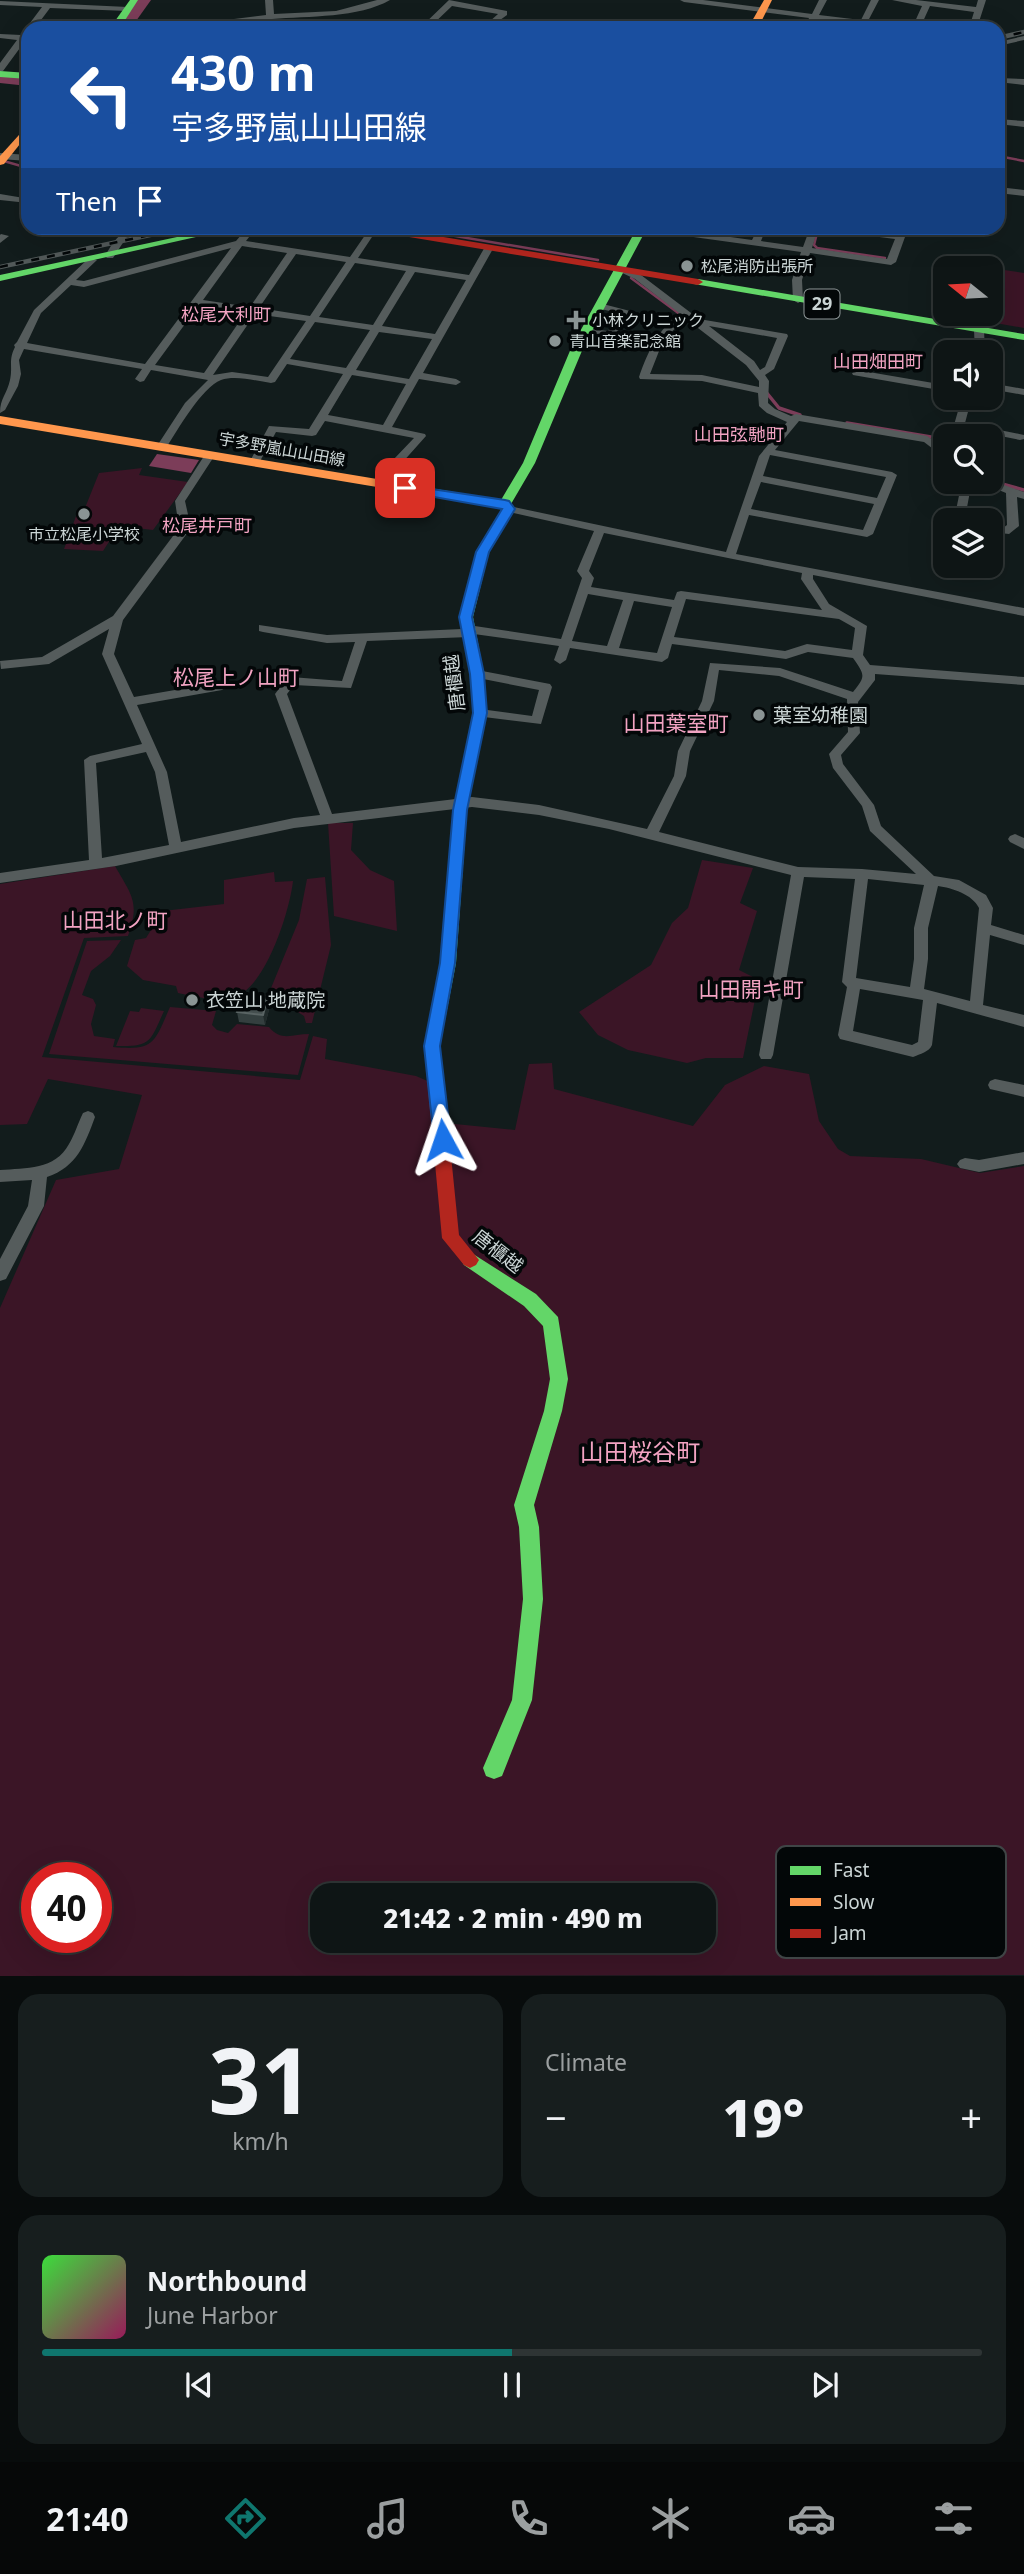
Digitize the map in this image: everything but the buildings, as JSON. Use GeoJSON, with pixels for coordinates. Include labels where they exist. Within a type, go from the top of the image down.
{"type":"FeatureCollection","features":[{"type":"Feature","properties":{"kind":"main road"},"geometry":{"type":"LineString","coordinates":[[120,21],[131,4]]}},
{"type":"Feature","properties":{"kind":"main road"},"geometry":{"type":"LineString","coordinates":[[757,21],[766,5]]}},
{"type":"Feature","properties":{"kind":"main road"},"geometry":{"type":"LineString","coordinates":[[0,74],[21,76]]}},
{"type":"Feature","properties":{"kind":"main road"},"geometry":{"type":"LineString","coordinates":[[2,158],[21,136]]}},
{"type":"Feature","properties":{"kind":"main road"},"geometry":{"type":"LineString","coordinates":[[0,278],[201,235]]}},
{"type":"Feature","properties":{"kind":"main road","name":"29"},"geometry":{"type":"LineString","coordinates":[[426,235],[1024,337]]}},
{"type":"Feature","properties":{"kind":"main road"},"geometry":{"type":"LineString","coordinates":[[507,506],[526,469],[584,331],[638,235]]}},
{"type":"Feature","properties":{"kind":"main road","name":"宇多野嵐山山田線"},"geometry":{"type":"LineString","coordinates":[[0,420],[255,461],[507,506]]}},
{"type":"Feature","properties":{"kind":"main road","name":"唐櫃越"},"geometry":{"type":"LineString","coordinates":[[494,1768],[522,1700],[533,1599],[529,1527],[524,1505],[553,1410],[559,1380],[556,1341],[552,1322],[530,1300],[465,1257],[451,1238],[432,1046],[447,963],[460,810],[480,713],[477,674],[466,617],[483,552],[507,506]]}},
{"type":"Feature","properties":{"kind":"street"},"geometry":{"type":"LineString","coordinates":[[269,0],[270,17]]}},
{"type":"Feature","properties":{"kind":"street"},"geometry":{"type":"LineString","coordinates":[[238,21],[336,13],[386,0]]}},
{"type":"Feature","properties":{"kind":"street"},"geometry":{"type":"LineString","coordinates":[[684,0],[766,5],[841,21]]}},
{"type":"Feature","properties":{"kind":"street"},"geometry":{"type":"LineString","coordinates":[[812,21],[822,0]]}},
{"type":"Feature","properties":{"kind":"street"},"geometry":{"type":"LineString","coordinates":[[865,21],[874,0]]}},
{"type":"Feature","properties":{"kind":"street"},"geometry":{"type":"LineString","coordinates":[[896,0],[979,10]]}},
{"type":"Feature","properties":{"kind":"street"},"geometry":{"type":"LineString","coordinates":[[975,21],[982,0]]}},
{"type":"Feature","properties":{"kind":"street"},"geometry":{"type":"LineString","coordinates":[[3,2],[47,6],[131,4]]}},
{"type":"Feature","properties":{"kind":"street"},"geometry":{"type":"LineString","coordinates":[[432,21],[453,2],[504,13],[495,21]]}},
{"type":"Feature","properties":{"kind":"street"},"geometry":{"type":"LineString","coordinates":[[919,21],[927,4]]}},
{"type":"Feature","properties":{"kind":"street"},"geometry":{"type":"LineString","coordinates":[[35,21],[47,6]]}},
{"type":"Feature","properties":{"kind":"street"},"geometry":{"type":"LineString","coordinates":[[289,17],[294,21]]}},
{"type":"Feature","properties":{"kind":"street"},"geometry":{"type":"LineString","coordinates":[[0,36],[21,33]]}},
{"type":"Feature","properties":{"kind":"street"},"geometry":{"type":"LineString","coordinates":[[1005,42],[1024,38]]}},
{"type":"Feature","properties":{"kind":"street"},"geometry":{"type":"LineString","coordinates":[[0,69],[21,40]]}},
{"type":"Feature","properties":{"kind":"street"},"geometry":{"type":"LineString","coordinates":[[1005,81],[1024,82]]}},
{"type":"Feature","properties":{"kind":"street"},"geometry":{"type":"LineString","coordinates":[[1005,123],[1024,124]]}},
{"type":"Feature","properties":{"kind":"street"},"geometry":{"type":"LineString","coordinates":[[2,158],[21,158]]}},
{"type":"Feature","properties":{"kind":"street"},"geometry":{"type":"LineString","coordinates":[[1005,191],[1024,193]]}},
{"type":"Feature","properties":{"kind":"street"},"geometry":{"type":"LineString","coordinates":[[0,197],[21,200]]}},
{"type":"Feature","properties":{"kind":"street"},"geometry":{"type":"LineString","coordinates":[[110,256],[124,235]]}},
{"type":"Feature","properties":{"kind":"street"},"geometry":{"type":"LineString","coordinates":[[140,379],[246,235]]}},
{"type":"Feature","properties":{"kind":"street"},"geometry":{"type":"LineString","coordinates":[[19,345],[212,376],[232,374],[271,380],[369,235]]}},
{"type":"Feature","properties":{"kind":"street"},"geometry":{"type":"LineString","coordinates":[[696,235],[891,262],[900,237],[885,235]]}},
{"type":"Feature","properties":{"kind":"street"},"geometry":{"type":"LineString","coordinates":[[755,244],[759,235]]}},
{"type":"Feature","properties":{"kind":"street"},"geometry":{"type":"LineString","coordinates":[[798,300],[797,281],[812,235]]}},
{"type":"Feature","properties":{"kind":"street"},"geometry":{"type":"LineString","coordinates":[[68,282],[85,284],[241,243],[472,278]]}},
{"type":"Feature","properties":{"kind":"street"},"geometry":{"type":"LineString","coordinates":[[386,429],[489,247]]}},
{"type":"Feature","properties":{"kind":"street"},"geometry":{"type":"LineString","coordinates":[[162,446],[212,376],[293,251]]}},
{"type":"Feature","properties":{"kind":"street"},"geometry":{"type":"LineString","coordinates":[[0,410],[15,386],[18,372],[14,360],[37,312],[92,260]]}},
{"type":"Feature","properties":{"kind":"street"},"geometry":{"type":"LineString","coordinates":[[255,461],[273,428],[312,433],[412,269]]}},
{"type":"Feature","properties":{"kind":"street"},"geometry":{"type":"LineString","coordinates":[[621,269],[638,277],[718,337],[760,374],[764,381],[764,404],[771,411],[792,420]]}},
{"type":"Feature","properties":{"kind":"street"},"geometry":{"type":"LineString","coordinates":[[196,302],[437,337]]}},
{"type":"Feature","properties":{"kind":"street"},"geometry":{"type":"LineString","coordinates":[[584,331],[611,334],[625,311],[599,306]]}},
{"type":"Feature","properties":{"kind":"street"},"geometry":{"type":"LineString","coordinates":[[685,313],[659,337],[644,377],[702,378],[764,391]]}},
{"type":"Feature","properties":{"kind":"street"},"geometry":{"type":"LineString","coordinates":[[695,321],[783,336],[769,369],[760,374]]}},
{"type":"Feature","properties":{"kind":"street"},"geometry":{"type":"LineString","coordinates":[[979,330],[979,340]]}},
{"type":"Feature","properties":{"kind":"street"},"geometry":{"type":"LineString","coordinates":[[285,362],[349,372],[456,382]]}},
{"type":"Feature","properties":{"kind":"street"},"geometry":{"type":"LineString","coordinates":[[857,373],[933,386]]}},
{"type":"Feature","properties":{"kind":"street"},"geometry":{"type":"LineString","coordinates":[[1003,388],[1024,392]]}},
{"type":"Feature","properties":{"kind":"street"},"geometry":{"type":"LineString","coordinates":[[963,410],[959,425],[1021,436]]}},
{"type":"Feature","properties":{"kind":"street"},"geometry":{"type":"LineString","coordinates":[[322,417],[421,436],[397,462],[382,484]]}},
{"type":"Feature","properties":{"kind":"street"},"geometry":{"type":"LineString","coordinates":[[730,556],[764,456],[796,417],[927,439],[933,444]]}},
{"type":"Feature","properties":{"kind":"street"},"geometry":{"type":"LineString","coordinates":[[744,511],[867,534],[892,475],[769,452]]}},
{"type":"Feature","properties":{"kind":"street"},"geometry":{"type":"LineString","coordinates":[[176,849],[161,772],[108,654],[117,619],[185,528],[180,501],[210,455]]}},
{"type":"Feature","properties":{"kind":"street"},"geometry":{"type":"LineString","coordinates":[[756,478],[880,502]]}},
{"type":"Feature","properties":{"kind":"street"},"geometry":{"type":"LineString","coordinates":[[1003,489],[1024,496]]}},
{"type":"Feature","properties":{"kind":"street"},"geometry":{"type":"LineString","coordinates":[[1003,531],[1013,526],[1011,492]]}},
{"type":"Feature","properties":{"kind":"street"},"geometry":{"type":"LineString","coordinates":[[507,506],[600,530],[1024,612]]}},
{"type":"Feature","properties":{"kind":"street"},"geometry":{"type":"LineString","coordinates":[[560,660],[588,578],[583,572],[600,530]]}},
{"type":"Feature","properties":{"kind":"street"},"geometry":{"type":"LineString","coordinates":[[808,571],[807,579],[825,607],[861,626],[857,655]]}},
{"type":"Feature","properties":{"kind":"street"},"geometry":{"type":"LineString","coordinates":[[583,590],[677,604]]}},
{"type":"Feature","properties":{"kind":"street"},"geometry":{"type":"LineString","coordinates":[[263,628],[327,639],[468,631],[662,658],[681,595],[843,617]]}},
{"type":"Feature","properties":{"kind":"street"},"geometry":{"type":"LineString","coordinates":[[612,650],[630,597]]}},
{"type":"Feature","properties":{"kind":"street"},"geometry":{"type":"LineString","coordinates":[[1,665],[45,661],[117,619]]}},
{"type":"Feature","properties":{"kind":"street"},"geometry":{"type":"LineString","coordinates":[[327,818],[281,694],[291,681],[347,685],[362,639]]}},
{"type":"Feature","properties":{"kind":"street"},"geometry":{"type":"LineString","coordinates":[[667,640],[786,655],[807,648],[857,655],[867,668],[869,680],[852,702],[853,733],[835,754],[836,765],[868,805],[875,828],[930,880],[931,887],[921,928],[925,1045],[913,1051],[845,1035],[854,984]]}},
{"type":"Feature","properties":{"kind":"street"},"geometry":{"type":"LineString","coordinates":[[650,836],[680,776],[684,751],[708,701],[714,666],[780,672],[855,697]]}},
{"type":"Feature","properties":{"kind":"street"},"geometry":{"type":"LineString","coordinates":[[867,668],[1024,681]]}},
{"type":"Feature","properties":{"kind":"street"},"geometry":{"type":"LineString","coordinates":[[477,674],[546,687],[537,721],[480,713]]}},
{"type":"Feature","properties":{"kind":"street"},"geometry":{"type":"LineString","coordinates":[[130,702],[222,686]]}},
{"type":"Feature","properties":{"kind":"street"},"geometry":{"type":"LineString","coordinates":[[96,864],[90,760],[148,747]]}},
{"type":"Feature","properties":{"kind":"street"},"geometry":{"type":"LineString","coordinates":[[0,877],[96,864],[327,818],[472,802],[539,810],[609,824],[798,872],[862,874],[954,883],[981,898],[986,908],[976,1008]]}},
{"type":"Feature","properties":{"kind":"street"},"geometry":{"type":"LineString","coordinates":[[766,1055],[798,872]]}},
{"type":"Feature","properties":{"kind":"street"},"geometry":{"type":"LineString","coordinates":[[862,874],[849,982],[923,995],[1024,1021]]}},
{"type":"Feature","properties":{"kind":"street"},"geometry":{"type":"LineString","coordinates":[[984,928],[1024,940]]}},
{"type":"Feature","properties":{"kind":"street"},"geometry":{"type":"LineString","coordinates":[[995,1085],[1024,1091]]}},
{"type":"Feature","properties":{"kind":"street"},"geometry":{"type":"LineString","coordinates":[[0,1176],[40,1173],[58,1168],[75,1150],[88,1117]]}},
{"type":"Feature","properties":{"kind":"street"},"geometry":{"type":"LineString","coordinates":[[965,1164],[979,1166],[1024,1158]]}},
{"type":"Feature","properties":{"kind":"street"},"geometry":{"type":"LineString","coordinates":[[0,1274],[36,1206],[40,1173]]}},
{"type":"Feature","properties":{"kind":"shaded area"},"geometry":{"type":"Polygon","coordinates":[[[1003,270],[1024,273],[1024,328],[1003,324],[1003,270]]]}},
{"type":"Feature","properties":{"kind":"shaded area"},"geometry":{"type":"Polygon","coordinates":[[[157,454],[199,460],[191,473],[149,466],[157,454]]]}},
{"type":"Feature","properties":{"kind":"shaded area"},"geometry":{"type":"Polygon","coordinates":[[[142,468],[139,475],[188,482],[153,530],[119,526],[103,551],[64,549],[79,508],[85,508],[99,473],[142,468]]]}},
{"type":"Feature","properties":{"kind":"shaded area"},"geometry":{"type":"Polygon","coordinates":[[[328,823],[353,823],[351,850],[370,870],[394,881],[397,931],[334,916],[328,823]]]}},
{"type":"Feature","properties":{"kind":"shaded area"},"geometry":{"type":"Polygon","coordinates":[[[702,860],[753,868],[740,903],[757,911],[739,970],[759,980],[743,1058],[706,1058],[687,1063],[628,1050],[598,1035],[579,1012],[651,965],[672,923],[688,908],[702,860]]]}},
{"type":"Feature","properties":{"kind":"shaded area"},"geometry":{"type":"Polygon","coordinates":[[[115,866],[134,907],[128,936],[84,938],[42,1057],[300,1080],[313,1036],[327,1039],[325,1059],[416,1076],[439,1086],[445,1123],[515,1130],[529,1064],[552,1063],[554,1089],[693,1126],[725,1085],[764,1066],[809,1074],[819,1121],[838,1149],[850,1156],[921,1159],[980,1173],[1024,1166],[1024,1975],[0,1976],[0,1308],[56,1180],[119,1169],[142,1095],[48,1079],[27,1124],[0,1125],[0,884],[115,866]]]}},
{"type":"Feature","properties":{"kind":"shaded area"},"geometry":{"type":"Polygon","coordinates":[[[274,872],[275,882],[293,881],[287,911],[265,966],[244,992],[232,998],[219,999],[178,993],[176,986],[143,980],[127,966],[135,940],[146,938],[163,911],[224,904],[224,880],[274,872]]]}},
{"type":"Feature","properties":{"kind":"shaded area"},"geometry":{"type":"Polygon","coordinates":[[[325,877],[331,945],[312,1023],[306,1023],[304,1016],[269,993],[299,920],[307,879],[325,877]]]}},
{"type":"Feature","properties":{"kind":"shaded area"},"geometry":{"type":"Polygon","coordinates":[[[121,940],[110,956],[91,971],[82,995],[93,999],[96,1005],[91,1024],[94,1036],[115,1039],[113,1047],[137,1048],[145,1046],[156,1037],[170,1007],[216,1011],[212,1025],[217,1030],[228,1033],[237,1024],[269,1027],[283,1036],[309,1034],[298,1075],[49,1054],[87,941],[121,940]]]}},
{"type":"Feature","properties":{"kind":"shaded area"},"geometry":{"type":"Polygon","coordinates":[[[141,1008],[164,1011],[152,1036],[143,1044],[116,1046],[130,1011],[139,1012],[141,1008]]]}},
{"type":"Feature","properties":{"kind":"waterway"},"geometry":{"type":"LineString","coordinates":[[128,21],[143,0]]}},
{"type":"Feature","properties":{"kind":"waterway"},"geometry":{"type":"LineString","coordinates":[[0,78],[21,80]]}},
{"type":"Feature","properties":{"kind":"waterway"},"geometry":{"type":"LineString","coordinates":[[1005,157],[1024,161]]}},
{"type":"Feature","properties":{"kind":"waterway"},"geometry":{"type":"LineString","coordinates":[[0,160],[21,166]]}},
{"type":"Feature","properties":{"kind":"waterway"},"geometry":{"type":"LineString","coordinates":[[450,235],[598,260]]}},
{"type":"Feature","properties":{"kind":"waterway"},"geometry":{"type":"LineString","coordinates":[[810,235],[816,237],[814,245],[817,248],[885,258]]}},
{"type":"Feature","properties":{"kind":"waterway"},"geometry":{"type":"LineString","coordinates":[[631,278],[681,315]]}},
{"type":"Feature","properties":{"kind":"waterway"},"geometry":{"type":"LineString","coordinates":[[766,392],[779,408],[800,415]]}},
{"type":"Feature","properties":{"kind":"waterway"},"geometry":{"type":"LineString","coordinates":[[847,423],[933,438]]}},
{"type":"Feature","properties":{"kind":"waterway"},"geometry":{"type":"LineString","coordinates":[[1003,484],[1024,490]]}},
{"type":"Feature","properties":{"kind":"railway"},"geometry":{"type":"LineString","coordinates":[[1005,36],[1024,32]]}},
{"type":"Feature","properties":{"kind":"railway"},"geometry":{"type":"LineString","coordinates":[[0,267],[150,235]]}},
{"type":"Feature","properties":{"kind":"traffic: fast"},"geometry":{"type":"LineString","coordinates":[[120,21],[134,0]]}},
{"type":"Feature","properties":{"kind":"traffic: fast"},"geometry":{"type":"LineString","coordinates":[[0,74],[21,76]]}},
{"type":"Feature","properties":{"kind":"traffic: fast"},"geometry":{"type":"LineString","coordinates":[[0,278],[199,235]]}},
{"type":"Feature","properties":{"kind":"traffic: fast"},"geometry":{"type":"LineString","coordinates":[[621,269],[638,235]]}},
{"type":"Feature","properties":{"kind":"traffic: fast"},"geometry":{"type":"LineString","coordinates":[[383,484],[505,504],[529,463],[578,346],[621,269]]}},
{"type":"Feature","properties":{"kind":"traffic: fast"},"geometry":{"type":"LineString","coordinates":[[698,282],[1024,337]]}},
{"type":"Feature","properties":{"kind":"traffic: fast"},"geometry":{"type":"LineString","coordinates":[[438,1015],[448,963],[460,810],[480,713],[477,674],[466,617],[483,552],[509,509],[505,504]]}},
{"type":"Feature","properties":{"kind":"traffic: fast"},"geometry":{"type":"LineString","coordinates":[[470,1260],[530,1300],[552,1323],[559,1379],[553,1411],[524,1505],[529,1527],[533,1599],[522,1700],[494,1768]]}},
{"type":"Feature","properties":{"kind":"traffic: slow"},"geometry":{"type":"LineString","coordinates":[[757,21],[768,0]]}},
{"type":"Feature","properties":{"kind":"traffic: slow"},"geometry":{"type":"LineString","coordinates":[[0,162],[21,136]]}},
{"type":"Feature","properties":{"kind":"traffic: slow"},"geometry":{"type":"LineString","coordinates":[[0,420],[383,484]]}},
{"type":"Feature","properties":{"kind":"traffic: jam"},"geometry":{"type":"LineString","coordinates":[[415,235],[698,282]]}},
{"type":"Feature","properties":{"kind":"traffic: jam"},"geometry":{"type":"LineString","coordinates":[[438,1015],[432,1046],[451,1238],[470,1260]]}},
{"type":"Feature","properties":{"kind":"place","name":"松尾消防出張所"},"geometry":{"type":"Point","coordinates":[687,266]}},
{"type":"Feature","properties":{"kind":"place","name":"小林クリニック"},"geometry":{"type":"Point","coordinates":[576,320]}},
{"type":"Feature","properties":{"kind":"place","name":"青山音楽記念館"},"geometry":{"type":"Point","coordinates":[555,341]}},
{"type":"Feature","properties":{"kind":"place","name":"市立松尾小学校"},"geometry":{"type":"Point","coordinates":[84,514]}},
{"type":"Feature","properties":{"kind":"place","name":"葉室幼稚園"},"geometry":{"type":"Point","coordinates":[759,715]}},
{"type":"Feature","properties":{"kind":"place","name":"衣笠山 地蔵院"},"geometry":{"type":"Point","coordinates":[192,1000]}},
{"type":"Feature","properties":{"kind":"district","name":"松尾大利町"},"geometry":{"type":"Point","coordinates":[226,315]}},
{"type":"Feature","properties":{"kind":"district","name":"山田畑田町"},"geometry":{"type":"Point","coordinates":[878,362]}},
{"type":"Feature","properties":{"kind":"district","name":"山田弦馳町"},"geometry":{"type":"Point","coordinates":[739,435]}},
{"type":"Feature","properties":{"kind":"district","name":"松尾井戸町"},"geometry":{"type":"Point","coordinates":[207,526]}},
{"type":"Feature","properties":{"kind":"district","name":"松尾上ノ山町"},"geometry":{"type":"Point","coordinates":[236,678]}},
{"type":"Feature","properties":{"kind":"district","name":"山田葉室町"},"geometry":{"type":"Point","coordinates":[676,724]}},
{"type":"Feature","properties":{"kind":"district","name":"山田北ノ町"},"geometry":{"type":"Point","coordinates":[115,921]}},
{"type":"Feature","properties":{"kind":"district","name":"山田開キ町"},"geometry":{"type":"Point","coordinates":[751,990]}},
{"type":"Feature","properties":{"kind":"district","name":"山田桜谷町"},"geometry":{"type":"Point","coordinates":[640,1453]}},
{"type":"Feature","properties":{"kind":"route"},"geometry":{"type":"LineString","coordinates":[[405,488],[505,504],[509,509],[483,552],[466,617],[477,674],[480,713],[476,744],[460,810],[447,963],[432,1046],[443,1140]]}}]}
